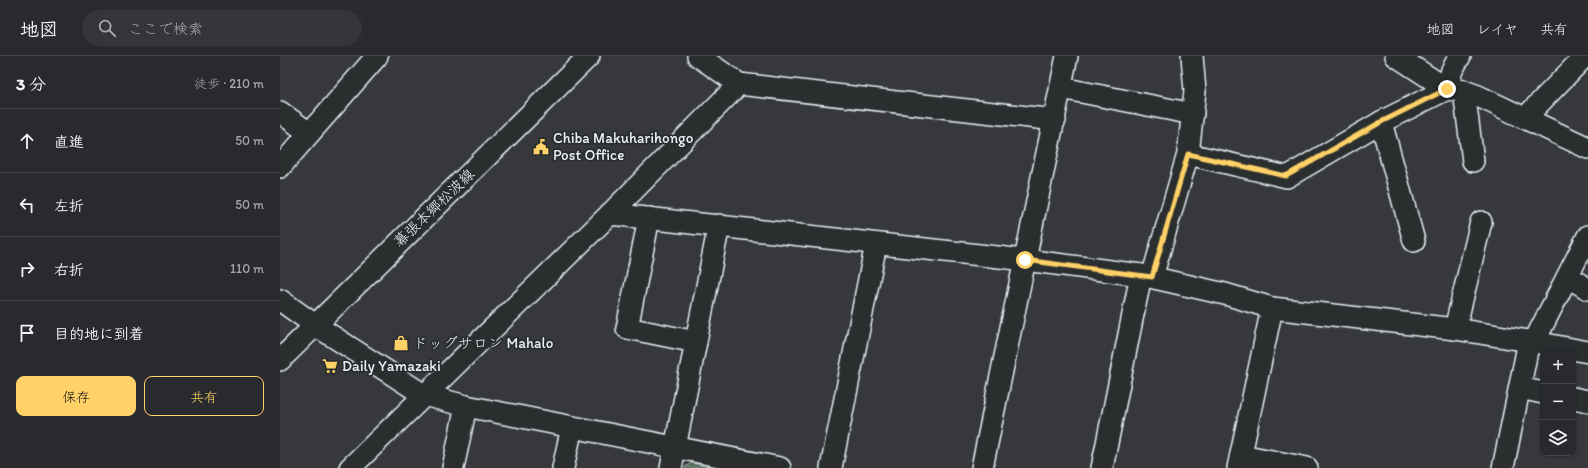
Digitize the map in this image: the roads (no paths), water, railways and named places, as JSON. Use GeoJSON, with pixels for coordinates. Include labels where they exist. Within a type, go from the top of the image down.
{"type":"FeatureCollection","features":[{"type":"Feature","properties":{"kind":"street"},"geometry":{"type":"LineString","coordinates":[[280,166],[377,56]]}},
{"type":"Feature","properties":{"kind":"street","name":"幕張本郷松波線"},"geometry":{"type":"LineString","coordinates":[[280,360],[589,56]]}},
{"type":"Feature","properties":{"kind":"street"},"geometry":{"type":"LineString","coordinates":[[698,56],[739,84],[1055,120]]}},
{"type":"Feature","properties":{"kind":"street"},"geometry":{"type":"LineString","coordinates":[[982,468],[1062,88],[1067,56]]}},
{"type":"Feature","properties":{"kind":"street"},"geometry":{"type":"LineString","coordinates":[[1102,468],[1146,276],[1188,154],[1195,91],[1192,56]]}},
{"type":"Feature","properties":{"kind":"street"},"geometry":{"type":"LineString","coordinates":[[1396,56],[1455,90],[1525,118],[1588,148]]}},
{"type":"Feature","properties":{"kind":"street"},"geometry":{"type":"LineString","coordinates":[[1460,56],[1452,70],[1455,90],[1472,161]]}},
{"type":"Feature","properties":{"kind":"street"},"geometry":{"type":"LineString","coordinates":[[1525,118],[1585,56]]}},
{"type":"Feature","properties":{"kind":"street"},"geometry":{"type":"LineString","coordinates":[[350,468],[610,214],[739,84]]}},
{"type":"Feature","properties":{"kind":"street"},"geometry":{"type":"LineString","coordinates":[[1062,88],[1193,114]]}},
{"type":"Feature","properties":{"kind":"street"},"geometry":{"type":"LineString","coordinates":[[1188,154],[1286,176],[1381,122],[1455,90]]}},
{"type":"Feature","properties":{"kind":"street"},"geometry":{"type":"LineString","coordinates":[[280,112],[309,133]]}},
{"type":"Feature","properties":{"kind":"street"},"geometry":{"type":"LineString","coordinates":[[1381,122],[1414,241]]}},
{"type":"Feature","properties":{"kind":"street"},"geometry":{"type":"LineString","coordinates":[[610,214],[1025,260],[1146,276],[1225,294],[1272,308],[1455,329],[1588,352]]}},
{"type":"Feature","properties":{"kind":"street"},"geometry":{"type":"LineString","coordinates":[[649,218],[627,328],[696,342]]}},
{"type":"Feature","properties":{"kind":"street"},"geometry":{"type":"LineString","coordinates":[[1455,329],[1481,222]]}},
{"type":"Feature","properties":{"kind":"street"},"geometry":{"type":"LineString","coordinates":[[671,468],[719,225]]}},
{"type":"Feature","properties":{"kind":"street"},"geometry":{"type":"LineString","coordinates":[[1503,468],[1531,341],[1568,277],[1588,236]]}},
{"type":"Feature","properties":{"kind":"street"},"geometry":{"type":"LineString","coordinates":[[831,468],[876,244]]}},
{"type":"Feature","properties":{"kind":"street"},"geometry":{"type":"LineString","coordinates":[[1568,277],[1588,290]]}},
{"type":"Feature","properties":{"kind":"street"},"geometry":{"type":"LineString","coordinates":[[280,300],[315,325],[424,395],[466,406],[780,468]]}},
{"type":"Feature","properties":{"kind":"street"},"geometry":{"type":"LineString","coordinates":[[1272,308],[1240,462],[1307,468]]}},
{"type":"Feature","properties":{"kind":"street"},"geometry":{"type":"LineString","coordinates":[[1520,388],[1540,392]]}},
{"type":"Feature","properties":{"kind":"street"},"geometry":{"type":"LineString","coordinates":[[1576,399],[1588,401]]}},
{"type":"Feature","properties":{"kind":"street"},"geometry":{"type":"LineString","coordinates":[[453,468],[466,406]]}},
{"type":"Feature","properties":{"kind":"street"},"geometry":{"type":"LineString","coordinates":[[564,468],[572,427]]}},
{"type":"Feature","properties":{"kind":"place","name":"Chiba Makuharihongo Post Office"},"geometry":{"type":"Point","coordinates":[541,147]}},
{"type":"Feature","properties":{"kind":"place","name":"ドッグサロン Mahalo"},"geometry":{"type":"Point","coordinates":[401,343]}},
{"type":"Feature","properties":{"kind":"place","name":"Daily Yamazaki"},"geometry":{"type":"Point","coordinates":[330,366]}}]}
